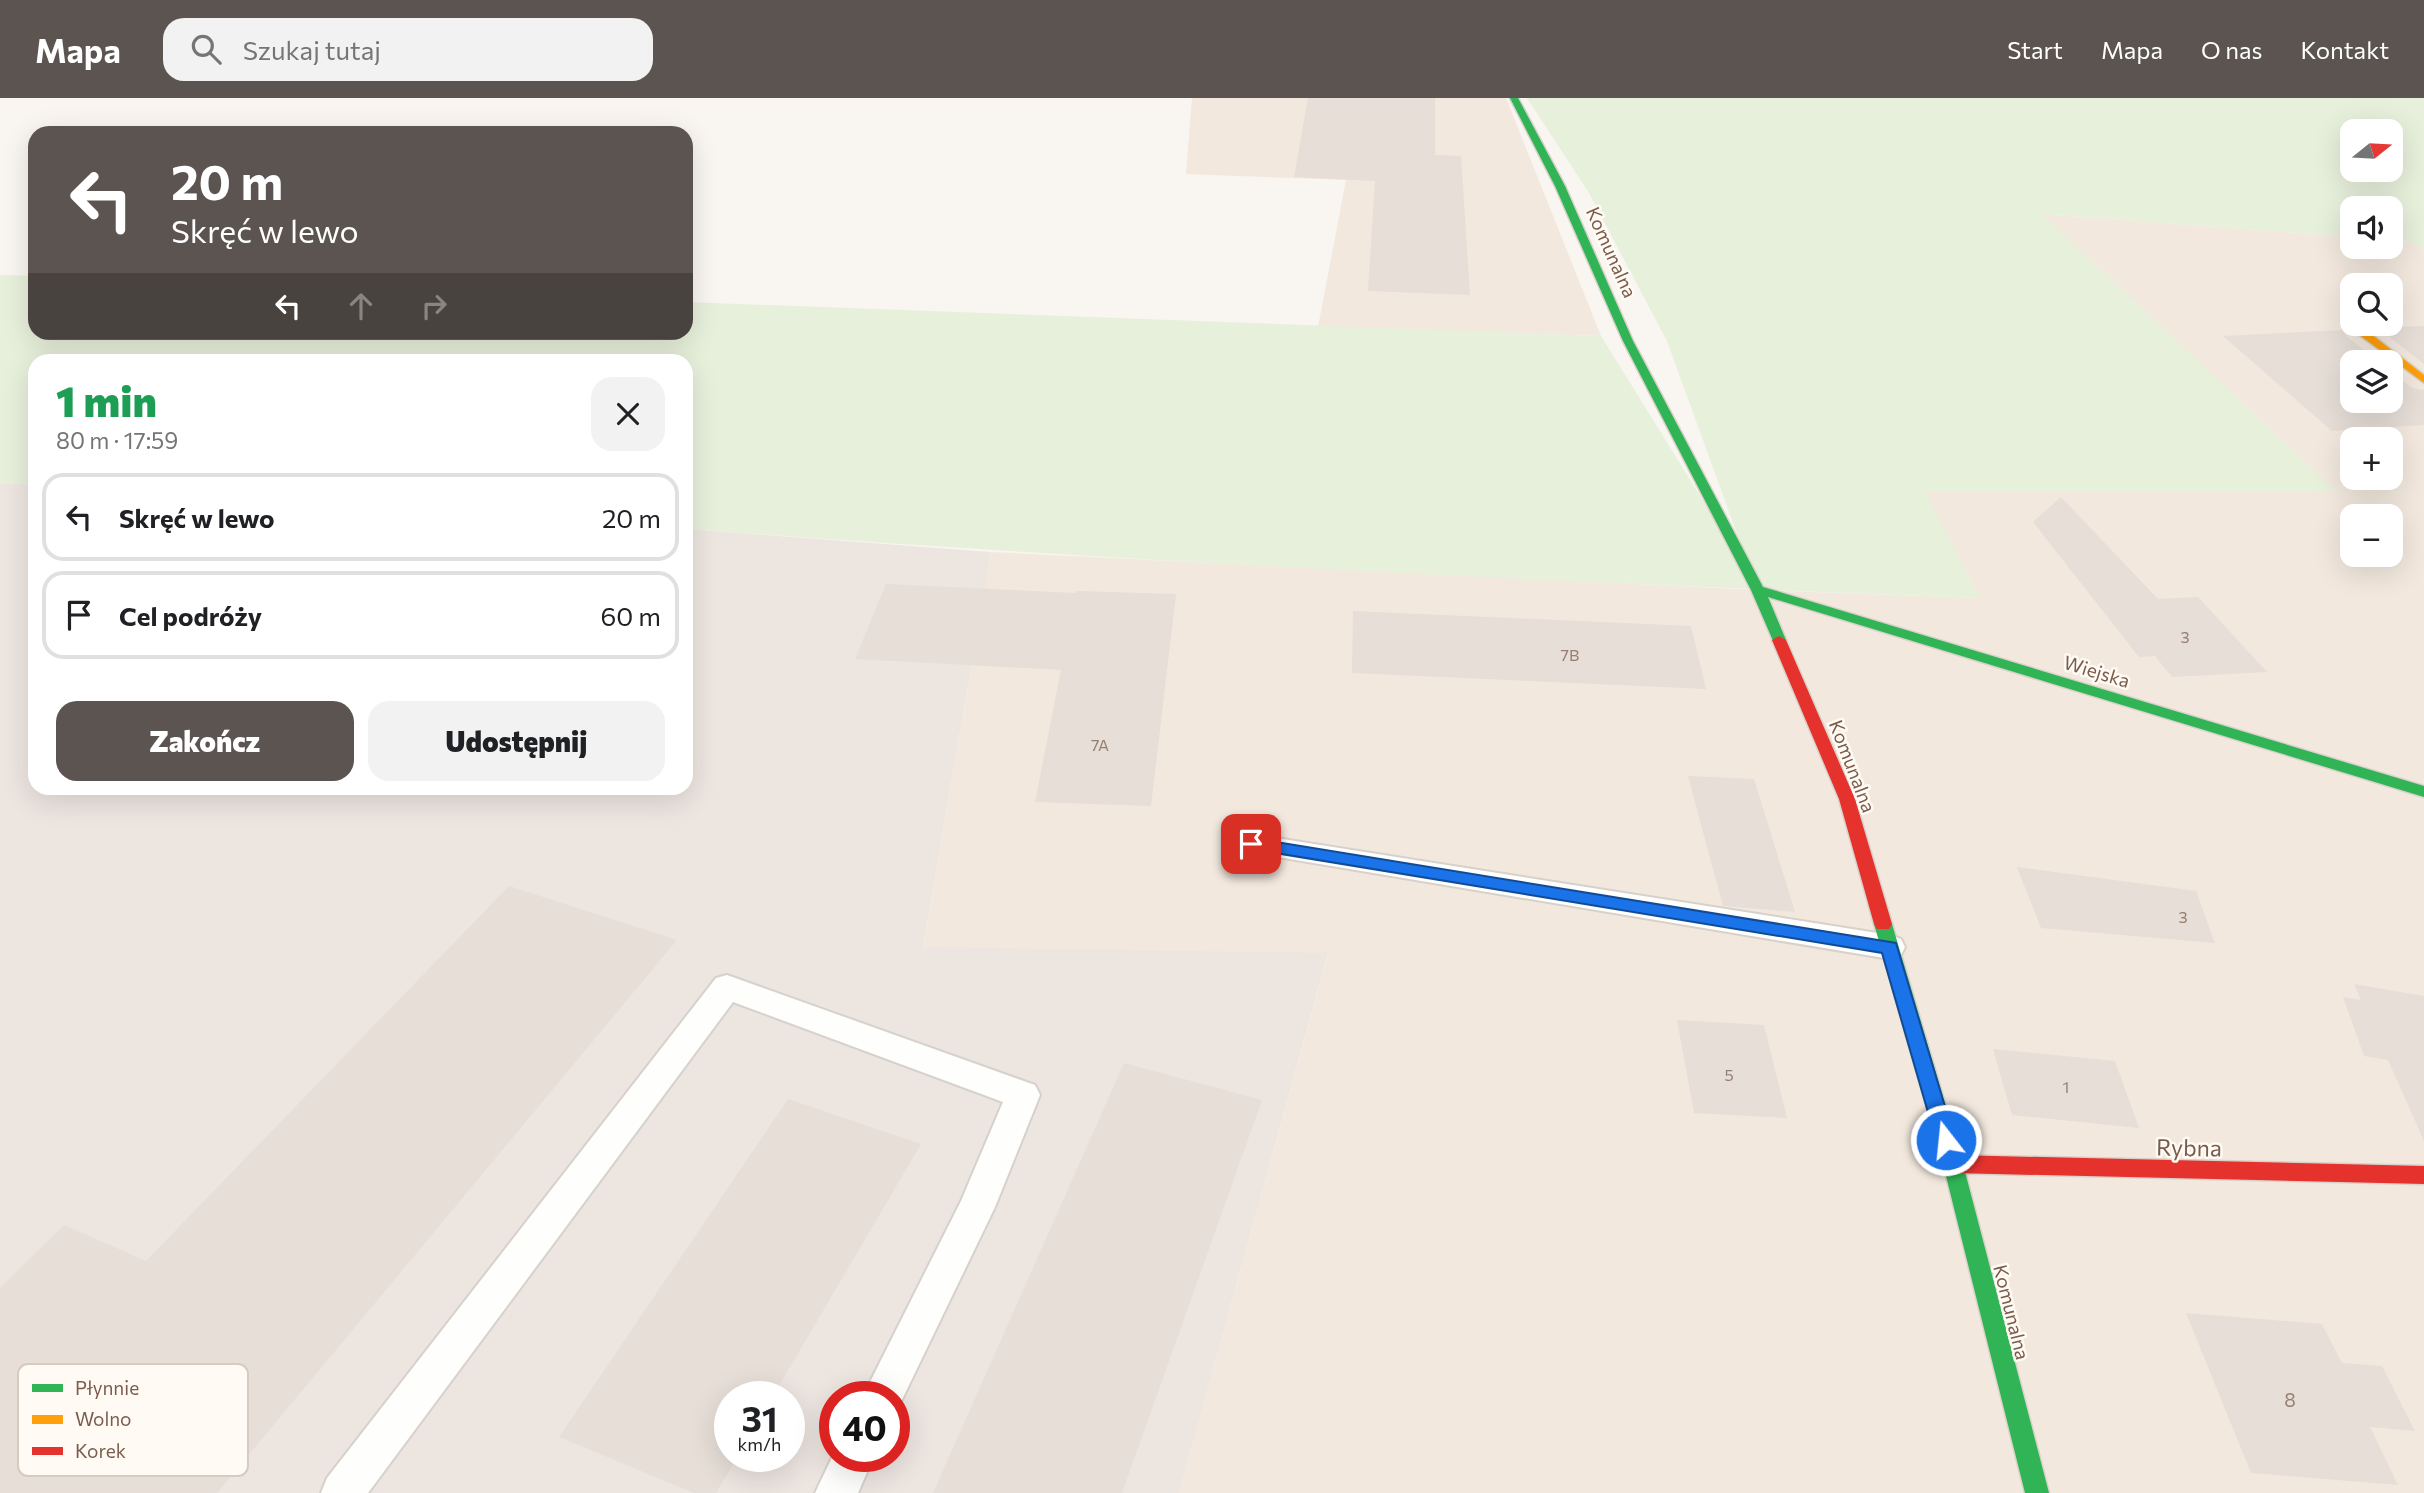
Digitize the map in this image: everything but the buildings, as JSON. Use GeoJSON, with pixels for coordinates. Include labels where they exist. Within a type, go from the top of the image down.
{"type":"FeatureCollection","features":[{"type":"Feature","properties":{"kind":"street","name":"Komunalna"},"geometry":{"type":"LineString","coordinates":[[1514,98],[1560,186],[1628,341],[1758,590],[1847,799],[1953,1164],[2037,1493]]}},
{"type":"Feature","properties":{"kind":"street"},"geometry":{"type":"LineString","coordinates":[[2367,336],[2424,380]]}},
{"type":"Feature","properties":{"kind":"street","name":"Wiejska"},"geometry":{"type":"LineString","coordinates":[[1758,590],[2424,792]]}},
{"type":"Feature","properties":{"kind":"street","name":"Rybna"},"geometry":{"type":"LineString","coordinates":[[1953,1164],[2424,1175]]}},
{"type":"Feature","properties":{"kind":"lane"},"geometry":{"type":"LineString","coordinates":[[1251,844],[1890,947]]}},
{"type":"Feature","properties":{"kind":"lane"},"geometry":{"type":"LineString","coordinates":[[342,1493],[727,986],[1023,1095],[976,1207],[890,1381]]}},
{"type":"Feature","properties":{"kind":"lane"},"geometry":{"type":"LineString","coordinates":[[836,1493],[846,1472]]}},
{"type":"Feature","properties":{"kind":"shaded area"},"geometry":{"type":"Polygon","coordinates":[[[1192,98],[1506,98],[1601,336],[1318,327],[1346,180],[1186,174],[1192,98]]]}},
{"type":"Feature","properties":{"kind":"shaded area"},"geometry":{"type":"Polygon","coordinates":[[[2041,214],[2340,236],[2340,259],[2403,259],[2403,241],[2411,241],[2424,250],[2424,1493],[1179,1493],[1328,954],[923,948],[991,552],[1758,590],[1979,598],[1924,492],[2336,492],[2041,214]]]}},
{"type":"Feature","properties":{"kind":"shaded area"},"geometry":{"type":"Polygon","coordinates":[[[0,483],[28,485],[28,795],[693,795],[693,530],[991,552],[923,947],[1328,953],[1179,1493],[0,1493],[0,483]]]}},
{"type":"Feature","properties":{"kind":"green space"},"geometry":{"type":"Polygon","coordinates":[[[1527,98],[2424,98],[2424,250],[2411,241],[2403,241],[2403,196],[2340,196],[2340,236],[2042,214],[2337,492],[1925,492],[1980,598],[1333,569],[693,529],[693,354],[28,354],[28,485],[0,483],[0,275],[28,276],[28,340],[693,340],[693,302],[1601,336],[1756,586],[1667,341],[1589,193],[1527,98]]]}},
{"type":"Feature","properties":{"kind":"traffic: fast"},"geometry":{"type":"LineString","coordinates":[[1514,98],[1560,186],[1628,341],[1758,590],[1779,640]]}},
{"type":"Feature","properties":{"kind":"traffic: fast"},"geometry":{"type":"LineString","coordinates":[[1758,590],[2424,792]]}},
{"type":"Feature","properties":{"kind":"traffic: fast"},"geometry":{"type":"LineString","coordinates":[[1883,924],[1953,1164],[2037,1493]]}},
{"type":"Feature","properties":{"kind":"traffic: slow"},"geometry":{"type":"LineString","coordinates":[[2367,336],[2424,380]]}},
{"type":"Feature","properties":{"kind":"traffic: jam"},"geometry":{"type":"LineString","coordinates":[[1779,640],[1847,799],[1883,924]]}},
{"type":"Feature","properties":{"kind":"traffic: jam"},"geometry":{"type":"LineString","coordinates":[[1953,1164],[2424,1175]]}},
{"type":"Feature","properties":{"kind":"route"},"geometry":{"type":"LineString","coordinates":[[1251,844],[1890,947],[1946,1140]]}}]}
